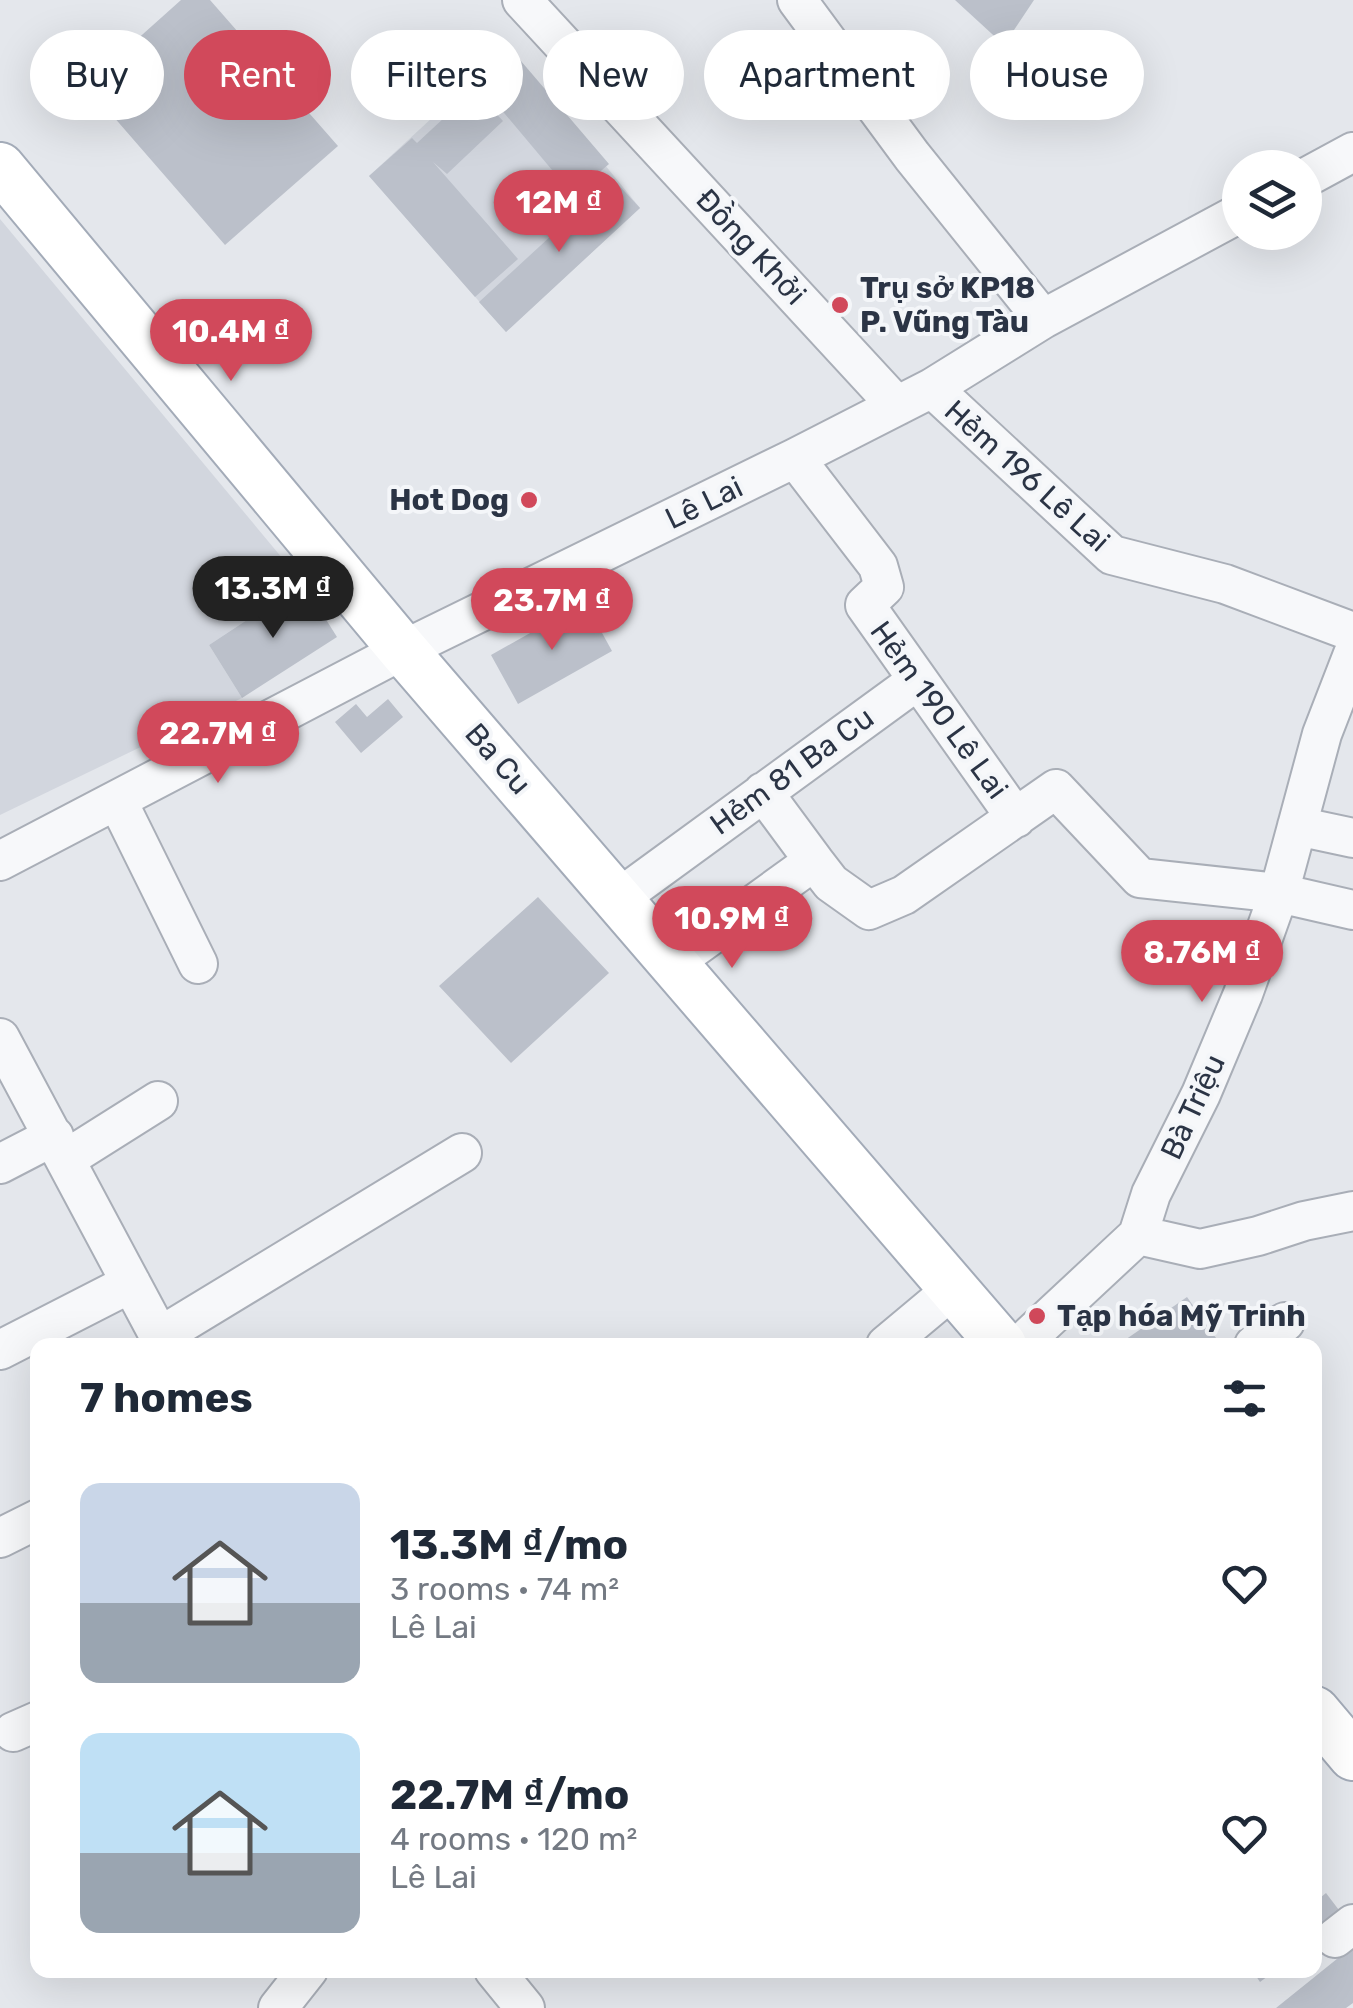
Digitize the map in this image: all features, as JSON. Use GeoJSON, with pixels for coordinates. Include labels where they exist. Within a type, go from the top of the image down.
{"type":"FeatureCollection","features":[{"type":"Feature","properties":{"kind":"main road","name":"Ba Cu"},"geometry":{"type":"LineString","coordinates":[[0,168],[403,650],[996,1338]]}},
{"type":"Feature","properties":{"kind":"main road"},"geometry":{"type":"LineString","coordinates":[[1322,1719],[1353,1756]]}},
{"type":"Feature","properties":{"kind":"street","name":"Đồng Khởi"},"geometry":{"type":"LineString","coordinates":[[522,0],[898,406]]}},
{"type":"Feature","properties":{"kind":"street"},"geometry":{"type":"LineString","coordinates":[[798,0],[912,156],[1043,320]]}},
{"type":"Feature","properties":{"kind":"street"},"geometry":{"type":"LineString","coordinates":[[1322,169],[1353,152]]}},
{"type":"Feature","properties":{"kind":"street","name":"Lê Lai"},"geometry":{"type":"LineString","coordinates":[[0,860],[403,650],[898,406],[1043,320],[1222,223]]}},
{"type":"Feature","properties":{"kind":"street","name":"Hẻm 196 Lê Lai"},"geometry":{"type":"LineString","coordinates":[[932,388],[1112,555],[1225,584],[1353,632]]}},
{"type":"Feature","properties":{"kind":"street","name":"Hẻm 190 Lê Lai"},"geometry":{"type":"LineString","coordinates":[[795,458],[878,566],[884,587],[864,605],[1016,818]]}},
{"type":"Feature","properties":{"kind":"street","name":"Bà Triệu"},"geometry":{"type":"LineString","coordinates":[[1028,1338],[1138,1235],[1151,1194],[1201,1094],[1243,994],[1279,892],[1322,734],[1353,654]]}},
{"type":"Feature","properties":{"kind":"street","name":"Hẻm 81 Ba Cu"},"geometry":{"type":"LineString","coordinates":[[619,898],[918,680]]}},
{"type":"Feature","properties":{"kind":"street"},"geometry":{"type":"LineString","coordinates":[[763,792],[832,884],[869,910],[904,896],[1056,788],[1140,878],[1279,892],[1353,910]]}},
{"type":"Feature","properties":{"kind":"street"},"geometry":{"type":"LineString","coordinates":[[117,800],[198,964]]}},
{"type":"Feature","properties":{"kind":"street"},"geometry":{"type":"LineString","coordinates":[[1297,826],[1353,838]]}},
{"type":"Feature","properties":{"kind":"street"},"geometry":{"type":"LineString","coordinates":[[674,962],[814,861]]}},
{"type":"Feature","properties":{"kind":"street"},"geometry":{"type":"LineString","coordinates":[[0,1038],[160,1338]]}},
{"type":"Feature","properties":{"kind":"street"},"geometry":{"type":"LineString","coordinates":[[0,1164],[60,1147],[158,1101]]}},
{"type":"Feature","properties":{"kind":"street"},"geometry":{"type":"LineString","coordinates":[[167,1338],[462,1152]]}},
{"type":"Feature","properties":{"kind":"street"},"geometry":{"type":"LineString","coordinates":[[1138,1235],[1200,1249],[1258,1236],[1304,1220],[1351,1213]]}},
{"type":"Feature","properties":{"kind":"street"},"geometry":{"type":"LineString","coordinates":[[0,1350],[130,1283]]}},
{"type":"Feature","properties":{"kind":"street"},"geometry":{"type":"LineString","coordinates":[[894,1338],[953,1289]]}},
{"type":"Feature","properties":{"kind":"street"},"geometry":{"type":"LineString","coordinates":[[1263,1338],[1285,1322]]}},
{"type":"Feature","properties":{"kind":"street"},"geometry":{"type":"LineString","coordinates":[[0,1538],[30,1523]]}},
{"type":"Feature","properties":{"kind":"street"},"geometry":{"type":"LineString","coordinates":[[278,2008],[302,1978]]}},
{"type":"Feature","properties":{"kind":"street"},"geometry":{"type":"LineString","coordinates":[[501,1978],[525,2008]]}},
{"type":"Feature","properties":{"kind":"shaded area"},"geometry":{"type":"Polygon","coordinates":[[[523,64],[543,89],[543,120],[568,120],[640,208],[506,332],[369,176],[430,120],[523,120],[523,64]]]}},
{"type":"Feature","properties":{"kind":"shaded area"},"geometry":{"type":"Polygon","coordinates":[[[0,219],[303,583],[209,645],[242,698],[0,815],[0,219]]]}},
{"type":"Feature","properties":{"kind":"building"},"geometry":{"type":"Polygon","coordinates":[[[181,0],[210,0],[236,30],[184,30],[184,120],[315,120],[338,146],[225,245],[116,120],[164,120],[164,30],[147,30],[181,0]]]}},
{"type":"Feature","properties":{"kind":"building"},"geometry":{"type":"Polygon","coordinates":[[[955,0],[1034,0],[1014,30],[988,30],[955,0]]]}},
{"type":"Feature","properties":{"kind":"building"},"geometry":{"type":"Polygon","coordinates":[[[523,63],[543,87],[543,120],[571,120],[609,164],[573,195],[510,120],[523,120],[523,63]]]}},
{"type":"Feature","properties":{"kind":"building"},"geometry":{"type":"Polygon","coordinates":[[[442,120],[503,121],[447,174],[433,162],[518,259],[475,297],[369,176],[412,138],[417,143],[442,120]]]}},
{"type":"Feature","properties":{"kind":"building"},"geometry":{"type":"Polygon","coordinates":[[[613,179],[640,208],[506,332],[479,302],[613,179]]]}},
{"type":"Feature","properties":{"kind":"building"},"geometry":{"type":"Polygon","coordinates":[[[303,583],[337,637],[242,698],[209,645],[303,583]]]}},
{"type":"Feature","properties":{"kind":"building"},"geometry":{"type":"Polygon","coordinates":[[[585,602],[612,651],[518,704],[491,655],[585,602]]]}},
{"type":"Feature","properties":{"kind":"building"},"geometry":{"type":"Polygon","coordinates":[[[388,699],[403,717],[361,753],[335,722],[356,704],[367,717],[388,699]]]}},
{"type":"Feature","properties":{"kind":"building"},"geometry":{"type":"Polygon","coordinates":[[[538,897],[609,973],[511,1063],[439,986],[538,897]]]}},
{"type":"Feature","properties":{"kind":"building"},"geometry":{"type":"Polygon","coordinates":[[[1187,1297],[1216,1338],[1128,1338],[1187,1297]]]}},
{"type":"Feature","properties":{"kind":"building"},"geometry":{"type":"Polygon","coordinates":[[[1326,1893],[1345,1918],[1322,1935],[1322,1896],[1326,1893]]]}},
{"type":"Feature","properties":{"kind":"building"},"geometry":{"type":"Polygon","coordinates":[[[1353,1946],[1353,2003],[1346,2008],[1276,2008],[1313,1978],[1322,1978],[1322,1971],[1353,1946]]]}},
{"type":"Feature","properties":{"kind":"place","name":"Trụ sở KP18 P. Vũng Tàu"},"geometry":{"type":"Point","coordinates":[840,305]}},
{"type":"Feature","properties":{"kind":"place","name":"Hot Dog"},"geometry":{"type":"Point","coordinates":[529,500]}},
{"type":"Feature","properties":{"kind":"place","name":"Tạp hóa Mỹ Trinh"},"geometry":{"type":"Point","coordinates":[1037,1316]}}]}
